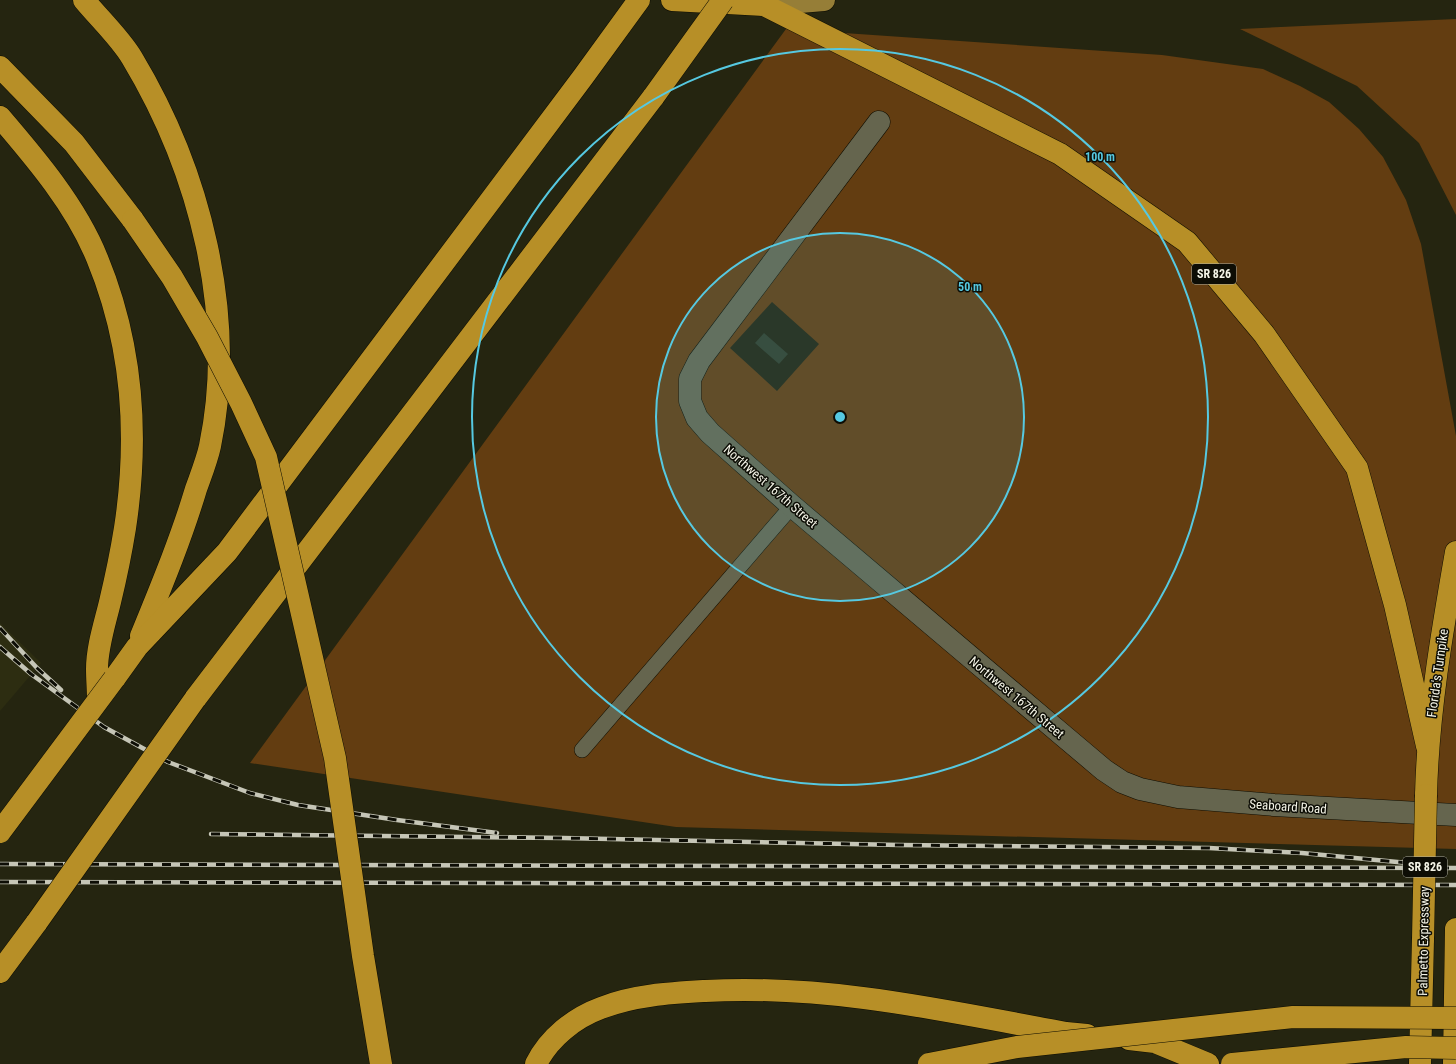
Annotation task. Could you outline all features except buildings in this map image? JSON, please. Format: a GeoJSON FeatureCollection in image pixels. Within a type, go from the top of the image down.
{"type":"FeatureCollection","features":[{"type":"Feature","properties":{"kind":"highway"},"geometry":{"type":"LineString","coordinates":[[84,0],[131,56],[166,121],[198,211],[216,300],[219,379],[209,447],[183,533],[137,647]]}},
{"type":"Feature","properties":{"kind":"highway"},"geometry":{"type":"LineString","coordinates":[[105,673],[137,647],[227,552],[639,0]]}},
{"type":"Feature","properties":{"kind":"highway","name":"SR 826"},"geometry":{"type":"LineString","coordinates":[[672,0],[764,5],[1060,154],[1187,242],[1264,334],[1357,468],[1395,605],[1427,746]]}},
{"type":"Feature","properties":{"kind":"highway"},"geometry":{"type":"LineString","coordinates":[[0,972],[195,699],[654,96],[723,0]]}},
{"type":"Feature","properties":{"kind":"highway"},"geometry":{"type":"LineString","coordinates":[[0,67],[74,143],[133,220],[172,277],[207,336],[241,402],[266,457],[335,758],[363,956],[381,1064]]}},
{"type":"Feature","properties":{"kind":"highway"},"geometry":{"type":"LineString","coordinates":[[0,117],[26,148],[77,220],[97,258],[123,343],[131,391],[134,436],[131,482],[105,673],[98,700],[0,832]]}},
{"type":"Feature","properties":{"kind":"highway","name":"Florida's Turnpike"},"geometry":{"type":"LineString","coordinates":[[1427,746],[1444,620],[1456,552]]}},
{"type":"Feature","properties":{"kind":"highway","name":"Palmetto Expressway"},"geometry":{"type":"LineString","coordinates":[[1420,1064],[1427,746]]}},
{"type":"Feature","properties":{"kind":"highway"},"geometry":{"type":"LineString","coordinates":[[1454,1064],[1456,929]]}},
{"type":"Feature","properties":{"kind":"highway"},"geometry":{"type":"LineString","coordinates":[[536,1064],[548,1045],[560,1033],[580,1018],[600,1008],[625,1001],[661,995],[751,989],[800,991],[846,996],[1066,1033],[1155,1042],[1208,1064]]}},
{"type":"Feature","properties":{"kind":"highway"},"geometry":{"type":"LineString","coordinates":[[929,1064],[1017,1047],[1293,1017],[1456,1018]]}},
{"type":"Feature","properties":{"kind":"highway"},"geometry":{"type":"LineString","coordinates":[[1232,1064],[1406,1047],[1456,1048]]}},
{"type":"Feature","properties":{"kind":"main road"},"geometry":{"type":"LineString","coordinates":[[764,5],[824,0]]}},
{"type":"Feature","properties":{"kind":"street","name":"Northwest 167th Street"},"geometry":{"type":"LineString","coordinates":[[879,122],[699,361],[690,379],[690,402],[697,418],[710,433],[792,506],[1104,770],[1122,782]]}},
{"type":"Feature","properties":{"kind":"street","name":"Seaboard Road"},"geometry":{"type":"LineString","coordinates":[[1122,782],[1140,789],[1178,797],[1274,805],[1456,815]]}},
{"type":"Feature","properties":{"kind":"lane"},"geometry":{"type":"LineString","coordinates":[[582,750],[792,506]]}},
{"type":"Feature","properties":{"kind":"shaded area"},"geometry":{"type":"Polygon","coordinates":[[[1456,19],[1456,215],[1419,143],[1357,86],[1240,29],[1456,19]]]}},
{"type":"Feature","properties":{"kind":"shaded area"},"geometry":{"type":"Polygon","coordinates":[[[786,29],[1162,55],[1263,69],[1300,86],[1329,102],[1359,129],[1383,157],[1406,200],[1421,244],[1456,436],[1456,849],[676,827],[250,763],[786,29]],[[772,302],[730,348],[777,391],[819,344],[772,302]]]}},
{"type":"Feature","properties":{"kind":"shaded area"},"geometry":{"type":"Polygon","coordinates":[[[0,623],[41,663],[0,711],[0,623]]]}},
{"type":"Feature","properties":{"kind":"railway"},"geometry":{"type":"LineString","coordinates":[[0,628],[37,668],[61,690]]}},
{"type":"Feature","properties":{"kind":"railway"},"geometry":{"type":"LineString","coordinates":[[0,647],[31,674],[104,727],[168,762],[250,793],[298,805],[497,833]]}},
{"type":"Feature","properties":{"kind":"railway"},"geometry":{"type":"LineString","coordinates":[[211,834],[563,838],[900,845],[1209,848],[1302,853],[1408,863]]}},
{"type":"Feature","properties":{"kind":"railway"},"geometry":{"type":"LineString","coordinates":[[0,864],[1456,868]]}},
{"type":"Feature","properties":{"kind":"railway"},"geometry":{"type":"LineString","coordinates":[[0,882],[1456,885]]}}]}
